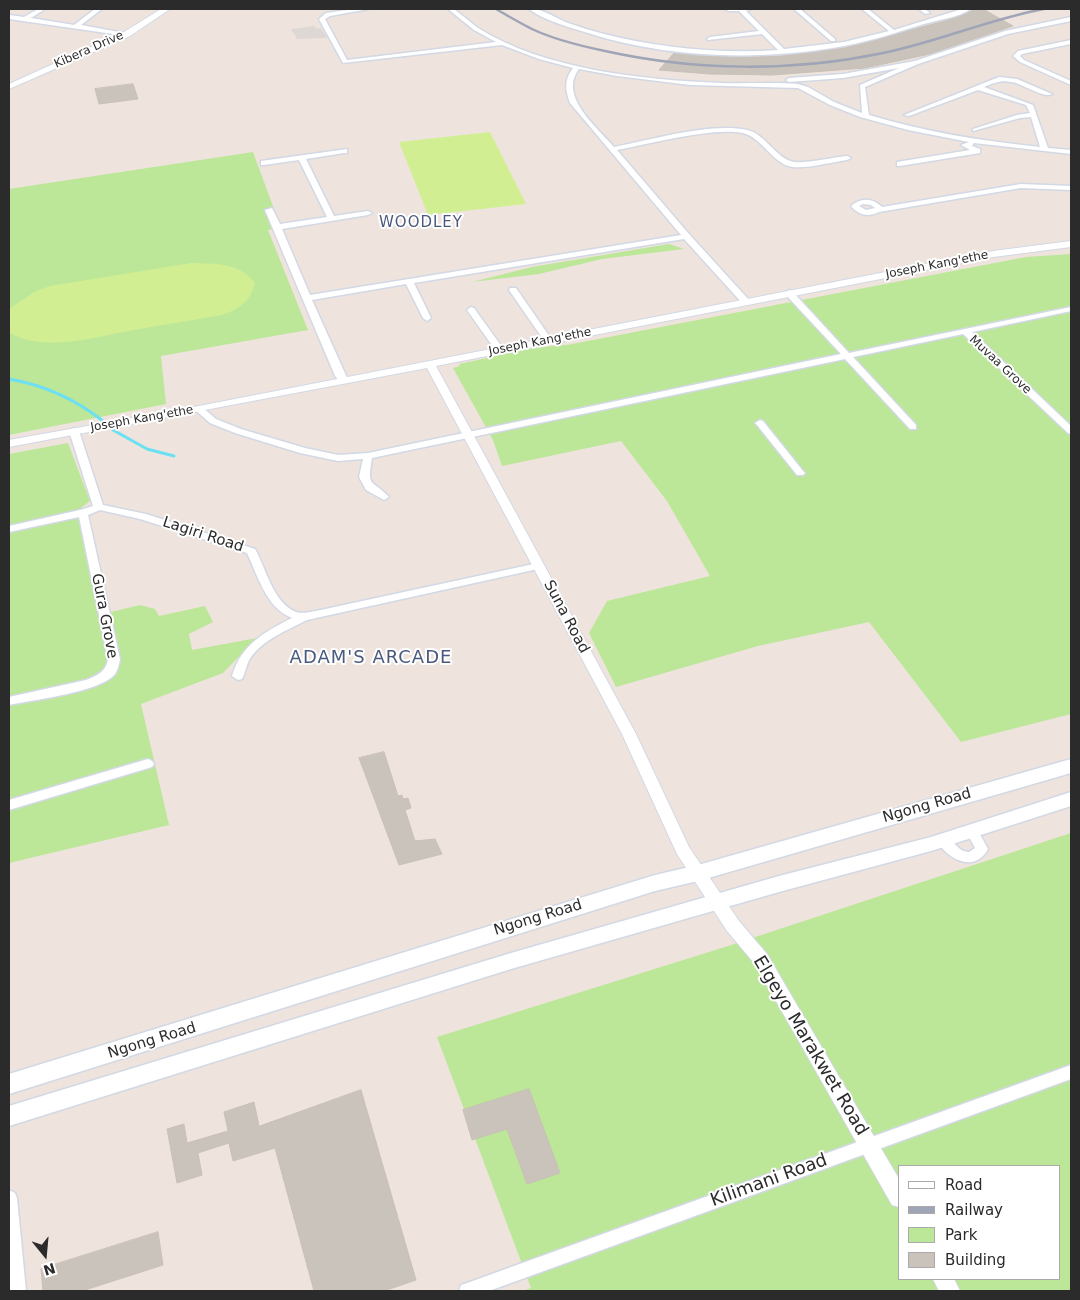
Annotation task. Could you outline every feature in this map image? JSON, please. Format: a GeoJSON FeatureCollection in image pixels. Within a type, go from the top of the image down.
{"type":"FeatureCollection","features":[{"type":"Feature","properties":{"kind":"main road","name":"Ngong Road"},"geometry":{"type":"LineString","coordinates":[[9,1084],[656,883],[698,873],[1071,766]]}},
{"type":"Feature","properties":{"kind":"main road","name":"Ngong Road"},"geometry":{"type":"LineString","coordinates":[[9,1116],[504,963],[716,902],[943,840],[1071,799]]}},
{"type":"Feature","properties":{"kind":"street"},"geometry":{"type":"LineString","coordinates":[[26,19],[42,9]]}},
{"type":"Feature","properties":{"kind":"street"},"geometry":{"type":"LineString","coordinates":[[76,26],[99,9]]}},
{"type":"Feature","properties":{"kind":"street","name":"Kibera Drive"},"geometry":{"type":"LineString","coordinates":[[9,87],[32,75],[127,34],[166,9]]}},
{"type":"Feature","properties":{"kind":"street"},"geometry":{"type":"LineString","coordinates":[[366,9],[328,14],[322,18],[345,62],[504,42]]}},
{"type":"Feature","properties":{"kind":"street"},"geometry":{"type":"LineString","coordinates":[[451,9],[479,31],[536,55],[577,67],[664,81],[801,87],[825,100],[866,115],[911,128],[984,143],[1071,152]]}},
{"type":"Feature","properties":{"kind":"street"},"geometry":{"type":"LineString","coordinates":[[532,9],[582,29],[626,40],[701,50],[787,52],[821,49],[882,36],[968,9]]}},
{"type":"Feature","properties":{"kind":"street"},"geometry":{"type":"LineString","coordinates":[[728,9],[748,9]]}},
{"type":"Feature","properties":{"kind":"street"},"geometry":{"type":"LineString","coordinates":[[741,9],[780,49]]}},
{"type":"Feature","properties":{"kind":"street"},"geometry":{"type":"LineString","coordinates":[[797,9],[833,40]]}},
{"type":"Feature","properties":{"kind":"street"},"geometry":{"type":"LineString","coordinates":[[865,9],[891,30]]}},
{"type":"Feature","properties":{"kind":"street"},"geometry":{"type":"LineString","coordinates":[[9,17],[127,34]]}},
{"type":"Feature","properties":{"kind":"street"},"geometry":{"type":"LineString","coordinates":[[866,115],[862,86],[916,63],[1007,32],[1071,19]]}},
{"type":"Feature","properties":{"kind":"street"},"geometry":{"type":"LineString","coordinates":[[718,46],[708,36],[762,32]]}},
{"type":"Feature","properties":{"kind":"street"},"geometry":{"type":"LineString","coordinates":[[1071,42],[1020,52],[1016,56],[1022,61],[1071,83]]}},
{"type":"Feature","properties":{"kind":"street"},"geometry":{"type":"LineString","coordinates":[[634,71],[708,79],[787,80],[843,76],[916,63]]}},
{"type":"Feature","properties":{"kind":"street"},"geometry":{"type":"LineString","coordinates":[[577,67],[570,75],[568,82],[574,103],[686,236],[746,302]]}},
{"type":"Feature","properties":{"kind":"street"},"geometry":{"type":"LineString","coordinates":[[907,115],[1000,79],[1010,79],[1049,94]]}},
{"type":"Feature","properties":{"kind":"street"},"geometry":{"type":"LineString","coordinates":[[980,88],[1025,102],[1031,106],[1045,150]]}},
{"type":"Feature","properties":{"kind":"street"},"geometry":{"type":"LineString","coordinates":[[975,130],[1019,116],[1033,115]]}},
{"type":"Feature","properties":{"kind":"street"},"geometry":{"type":"LineString","coordinates":[[613,150],[708,132],[738,130],[754,135],[787,162],[794,165],[847,158]]}},
{"type":"Feature","properties":{"kind":"street"},"geometry":{"type":"LineString","coordinates":[[900,164],[974,152],[977,151],[965,145],[984,143]]}},
{"type":"Feature","properties":{"kind":"street"},"geometry":{"type":"LineString","coordinates":[[264,163],[344,151]]}},
{"type":"Feature","properties":{"kind":"street"},"geometry":{"type":"LineString","coordinates":[[302,157],[331,218]]}},
{"type":"Feature","properties":{"kind":"street"},"geometry":{"type":"LineString","coordinates":[[878,210],[1012,187],[1071,188]]}},
{"type":"Feature","properties":{"kind":"street"},"geometry":{"type":"LineString","coordinates":[[270,210],[343,380]]}},
{"type":"Feature","properties":{"kind":"street"},"geometry":{"type":"LineString","coordinates":[[276,226],[368,213]]}},
{"type":"Feature","properties":{"kind":"street"},"geometry":{"type":"LineString","coordinates":[[308,298],[686,236]]}},
{"type":"Feature","properties":{"kind":"street","name":"Joseph Kang'ethe"},"geometry":{"type":"LineString","coordinates":[[9,444],[199,409],[993,254],[1071,244]]}},
{"type":"Feature","properties":{"kind":"street"},"geometry":{"type":"LineString","coordinates":[[409,282],[427,318]]}},
{"type":"Feature","properties":{"kind":"street"},"geometry":{"type":"LineString","coordinates":[[513,290],[548,340]]}},
{"type":"Feature","properties":{"kind":"street"},"geometry":{"type":"LineString","coordinates":[[789,293],[846,357],[913,427]]}},
{"type":"Feature","properties":{"kind":"street","name":"Muvaa Grove"},"geometry":{"type":"LineString","coordinates":[[965,332],[1071,309]]}},
{"type":"Feature","properties":{"kind":"street"},"geometry":{"type":"LineString","coordinates":[[471,310],[499,349]]}},
{"type":"Feature","properties":{"kind":"street"},"geometry":{"type":"LineString","coordinates":[[199,409],[213,421],[238,431],[310,453],[338,458],[368,456],[468,437],[965,332]]}},
{"type":"Feature","properties":{"kind":"street","name":"Muvaa Grove"},"geometry":{"type":"LineString","coordinates":[[965,332],[1071,431]]}},
{"type":"Feature","properties":{"kind":"street","name":"Suna Road"},"geometry":{"type":"LineString","coordinates":[[430,364],[628,734],[683,850],[698,873]]}},
{"type":"Feature","properties":{"kind":"street"},"geometry":{"type":"LineString","coordinates":[[760,423],[800,473]]}},
{"type":"Feature","properties":{"kind":"street"},"geometry":{"type":"LineString","coordinates":[[9,529],[83,513],[99,507],[74,431]]}},
{"type":"Feature","properties":{"kind":"street"},"geometry":{"type":"LineString","coordinates":[[368,456],[364,477],[370,488],[384,498]]}},
{"type":"Feature","properties":{"kind":"street","name":"Lagiri Road"},"geometry":{"type":"LineString","coordinates":[[99,507],[142,516],[251,551],[281,607],[292,615],[306,617]]}},
{"type":"Feature","properties":{"kind":"street","name":"Gura Grove"},"geometry":{"type":"LineString","coordinates":[[9,701],[84,685],[108,675],[112,669],[114,659],[83,513]]}},
{"type":"Feature","properties":{"kind":"street"},"geometry":{"type":"LineString","coordinates":[[238,676],[241,663],[248,651],[263,639],[306,617],[538,566]]}},
{"type":"Feature","properties":{"kind":"street"},"geometry":{"type":"LineString","coordinates":[[9,805],[148,764]]}},
{"type":"Feature","properties":{"kind":"street"},"geometry":{"type":"LineString","coordinates":[[943,840],[950,851],[966,858],[972,857],[982,849],[972,830]]}},
{"type":"Feature","properties":{"kind":"street","name":"Elgeyo Marakwet Road"},"geometry":{"type":"LineString","coordinates":[[698,873],[733,926],[761,959],[898,1196]]}},
{"type":"Feature","properties":{"kind":"street","name":"Kilimani Road"},"geometry":{"type":"LineString","coordinates":[[472,1290],[1071,1072]]}},
{"type":"Feature","properties":{"kind":"street"},"geometry":{"type":"LineString","coordinates":[[9,1198],[18,1291]]}},
{"type":"Feature","properties":{"kind":"street"},"geometry":{"type":"LineString","coordinates":[[944,1280],[950,1291]]}},
{"type":"Feature","properties":{"kind":"green space"},"geometry":{"type":"Polygon","coordinates":[[[490,132],[526,204],[428,215],[399,142],[490,132]]]}},
{"type":"Feature","properties":{"kind":"green space"},"geometry":{"type":"Polygon","coordinates":[[[253,152],[281,228],[268,230],[308,330],[161,356],[166,404],[9,435],[9,189],[253,152]]]}},
{"type":"Feature","properties":{"kind":"green space"},"geometry":{"type":"Polygon","coordinates":[[[669,244],[684,249],[602,259],[539,274],[472,282],[532,267],[669,244]]]}},
{"type":"Feature","properties":{"kind":"green space"},"geometry":{"type":"Polygon","coordinates":[[[1071,254],[1071,714],[961,742],[869,622],[758,646],[616,687],[589,633],[607,601],[710,576],[667,501],[621,441],[502,466],[493,440],[453,368],[460,366],[459,364],[526,350],[567,345],[1026,257],[1071,254]]]}},
{"type":"Feature","properties":{"kind":"green space"},"geometry":{"type":"Polygon","coordinates":[[[191,263],[218,264],[242,271],[255,283],[253,290],[243,304],[222,315],[88,339],[53,343],[37,342],[9,332],[9,309],[34,292],[50,286],[191,263]]]}},
{"type":"Feature","properties":{"kind":"green space"},"geometry":{"type":"Polygon","coordinates":[[[68,443],[90,501],[81,508],[111,612],[140,605],[155,609],[159,616],[205,606],[213,622],[189,634],[192,650],[257,638],[223,673],[141,704],[169,825],[9,863],[9,454],[68,443]]]}},
{"type":"Feature","properties":{"kind":"green space"},"geometry":{"type":"Polygon","coordinates":[[[1071,833],[1071,1291],[522,1291],[531,1288],[437,1037],[725,947],[1071,833]]]}},
{"type":"Feature","properties":{"kind":"shaded area"},"geometry":{"type":"Polygon","coordinates":[[[314,26],[317,29],[321,28],[327,38],[297,39],[291,29],[314,26]]]}},
{"type":"Feature","properties":{"kind":"building"},"geometry":{"type":"Polygon","coordinates":[[[974,9],[983,9],[1013,26],[930,54],[865,68],[772,75],[710,74],[659,70],[674,53],[748,57],[781,56],[844,48],[955,18],[974,9]]]}},
{"type":"Feature","properties":{"kind":"building"},"geometry":{"type":"Polygon","coordinates":[[[133,84],[138,99],[99,104],[95,89],[133,84]]]}},
{"type":"Feature","properties":{"kind":"building"},"geometry":{"type":"Polygon","coordinates":[[[384,752],[398,796],[402,795],[403,799],[408,798],[411,808],[405,810],[415,841],[435,839],[442,854],[399,865],[359,758],[384,752]]]}},
{"type":"Feature","properties":{"kind":"building"},"geometry":{"type":"Polygon","coordinates":[[[529,1089],[560,1173],[527,1184],[507,1129],[472,1140],[463,1110],[529,1089]]]}},
{"type":"Feature","properties":{"kind":"building"},"geometry":{"type":"Polygon","coordinates":[[[361,1090],[416,1280],[384,1291],[314,1291],[275,1148],[233,1161],[229,1143],[198,1153],[202,1175],[177,1183],[167,1129],[184,1124],[187,1143],[228,1131],[224,1112],[254,1102],[259,1126],[361,1090]]]}},
{"type":"Feature","properties":{"kind":"building"},"geometry":{"type":"Polygon","coordinates":[[[158,1232],[163,1265],[82,1291],[43,1291],[41,1269],[158,1232]]]}},
{"type":"Feature","properties":{"kind":"waterway"},"geometry":{"type":"LineString","coordinates":[[9,379],[35,385],[59,394],[103,421]]}},
{"type":"Feature","properties":{"kind":"waterway"},"geometry":{"type":"LineString","coordinates":[[113,430],[147,449],[174,456]]}},
{"type":"Feature","properties":{"kind":"railway"},"geometry":{"type":"LineString","coordinates":[[496,9],[541,33],[587,47],[639,58],[744,67],[814,64],[883,53],[1044,9]]}},
{"type":"Feature","properties":{"kind":"district","name":"WOODLEY"},"geometry":{"type":"Point","coordinates":[421,223]}},
{"type":"Feature","properties":{"kind":"district","name":"ADAM'S ARCADE"},"geometry":{"type":"Point","coordinates":[371,658]}}]}
